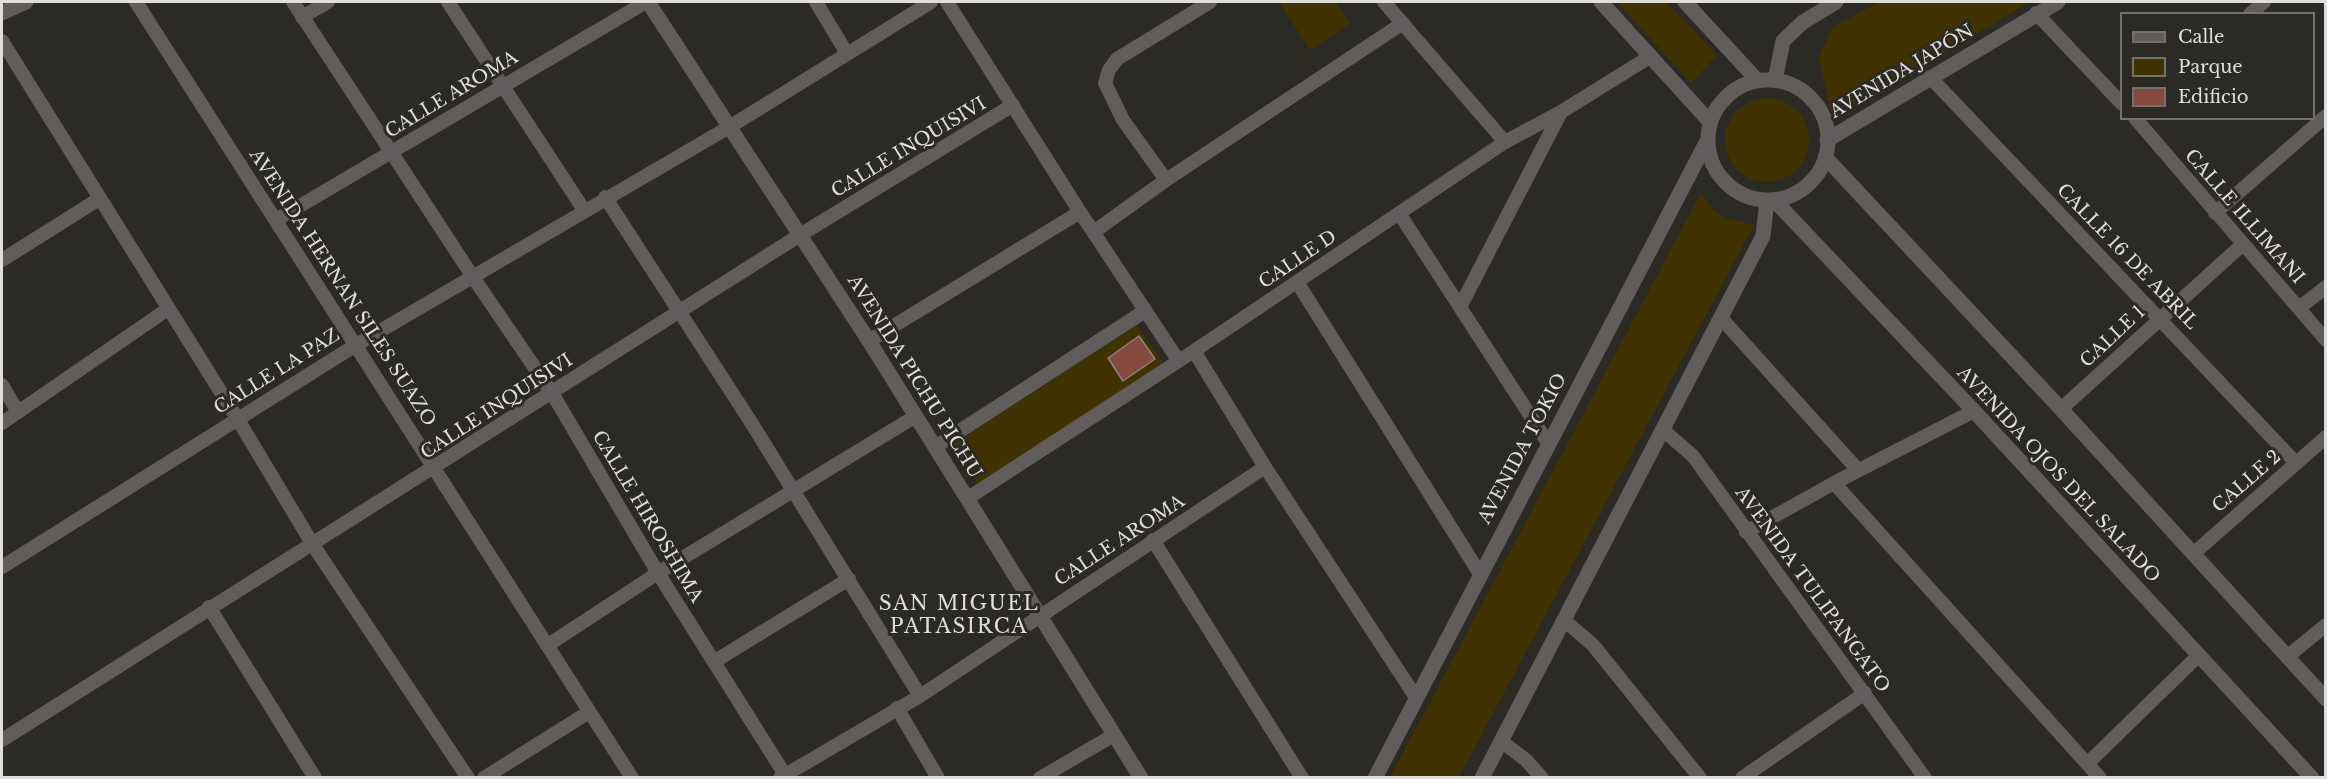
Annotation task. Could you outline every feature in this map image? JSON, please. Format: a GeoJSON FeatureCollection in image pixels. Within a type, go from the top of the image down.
{"type":"FeatureCollection","features":[{"type":"Feature","properties":{"kind":"street"},"geometry":{"type":"LineString","coordinates":[[2,14],[26,2]]}},
{"type":"Feature","properties":{"kind":"street","name":"AVENIDA HERNAN SILES SUAZO"},"geometry":{"type":"LineString","coordinates":[[136,2],[436,467],[632,777]]}},
{"type":"Feature","properties":{"kind":"street","name":"CALLE HIROSHIMA"},"geometry":{"type":"LineString","coordinates":[[293,2],[473,277],[552,393],[658,573],[715,661],[784,776]]}},
{"type":"Feature","properties":{"kind":"street"},"geometry":{"type":"LineString","coordinates":[[302,17],[328,2]]}},
{"type":"Feature","properties":{"kind":"street"},"geometry":{"type":"LineString","coordinates":[[448,2],[504,84],[584,210]]}},
{"type":"Feature","properties":{"kind":"street","name":"CALLE AROMA"},"geometry":{"type":"LineString","coordinates":[[276,220],[647,2]]}},
{"type":"Feature","properties":{"kind":"street","name":"AVENIDA PICHU PICHU"},"geometry":{"type":"LineString","coordinates":[[647,2],[731,126],[869,341],[1141,777]]}},
{"type":"Feature","properties":{"kind":"street"},"geometry":{"type":"LineString","coordinates":[[816,2],[846,52]]}},
{"type":"Feature","properties":{"kind":"street","name":"CALLE LA PAZ"},"geometry":{"type":"LineString","coordinates":[[2,567],[356,345],[605,197],[731,126],[846,52],[931,2]]}},
{"type":"Feature","properties":{"kind":"street"},"geometry":{"type":"LineString","coordinates":[[947,2],[1080,212],[1095,231],[1178,360]]}},
{"type":"Feature","properties":{"kind":"street"},"geometry":{"type":"LineString","coordinates":[[1166,180],[1123,120],[1105,83],[1109,70],[1117,58],[1210,2]]}},
{"type":"Feature","properties":{"kind":"street"},"geometry":{"type":"LineString","coordinates":[[1384,2],[1505,142]]}},
{"type":"Feature","properties":{"kind":"street"},"geometry":{"type":"LineString","coordinates":[[1601,2],[1710,122]]}},
{"type":"Feature","properties":{"kind":"street"},"geometry":{"type":"LineString","coordinates":[[1685,2],[1758,81]]}},
{"type":"Feature","properties":{"kind":"street"},"geometry":{"type":"LineString","coordinates":[[1775,80],[1783,41],[1803,22],[1836,2]]}},
{"type":"Feature","properties":{"kind":"street","name":"AVENIDA JAPÓN"},"geometry":{"type":"LineString","coordinates":[[1827,140],[2036,13],[2058,2]]}},
{"type":"Feature","properties":{"kind":"street"},"geometry":{"type":"LineString","coordinates":[[2252,12],[2264,2]]}},
{"type":"Feature","properties":{"kind":"street"},"geometry":{"type":"LineString","coordinates":[[2036,13],[2120,103]]}},
{"type":"Feature","properties":{"kind":"street"},"geometry":{"type":"LineString","coordinates":[[1095,231],[1166,180],[1403,23]]}},
{"type":"Feature","properties":{"kind":"street"},"geometry":{"type":"LineString","coordinates":[[2,41],[313,544],[468,777]]}},
{"type":"Feature","properties":{"kind":"street","name":"CALLE D"},"geometry":{"type":"LineString","coordinates":[[968,498],[1194,351],[1505,142],[1561,112],[1651,56]]}},
{"type":"Feature","properties":{"kind":"street","name":"CALLE 16 DE ABRIL"},"geometry":{"type":"LineString","coordinates":[[1930,77],[2296,463]]}},
{"type":"Feature","properties":{"kind":"street"},"geometry":{"type":"LineString","coordinates":[[1775,80],[1792,85],[1806,94],[1818,107],[1825,123],[1827,140],[1825,157],[1811,182],[1788,197],[1770,200],[1741,194],[1727,185],[1716,172],[1710,156],[1708,139],[1710,122],[1728,95],[1742,86],[1758,81],[1775,80]]}},
{"type":"Feature","properties":{"kind":"street","name":"CALLE INQUISIVI"},"geometry":{"type":"LineString","coordinates":[[2,740],[800,235],[1013,105]]}},
{"type":"Feature","properties":{"kind":"street"},"geometry":{"type":"LineString","coordinates":[[1460,307],[1561,112]]}},
{"type":"Feature","properties":{"kind":"street"},"geometry":{"type":"LineString","coordinates":[[2215,213],[2325,116]]}},
{"type":"Feature","properties":{"kind":"street","name":"CALLE ILLIMANI"},"geometry":{"type":"LineString","coordinates":[[2137,120],[2325,340]]}},
{"type":"Feature","properties":{"kind":"street","name":"AVENIDA TOKIO"},"geometry":{"type":"LineString","coordinates":[[1375,777],[1415,696],[1708,139]]}},
{"type":"Feature","properties":{"kind":"street"},"geometry":{"type":"LineString","coordinates":[[1825,157],[2061,409],[2325,699]]}},
{"type":"Feature","properties":{"kind":"street"},"geometry":{"type":"LineString","coordinates":[[605,197],[793,490],[920,696]]}},
{"type":"Feature","properties":{"kind":"street"},"geometry":{"type":"LineString","coordinates":[[2,260],[99,199]]}},
{"type":"Feature","properties":{"kind":"street"},"geometry":{"type":"LineString","coordinates":[[1482,777],[1722,319],[1763,236],[1770,200]]}},
{"type":"Feature","properties":{"kind":"street","name":"AVENIDA OJOS DEL SALADO"},"geometry":{"type":"LineString","coordinates":[[1770,200],[1974,411],[2312,777]]}},
{"type":"Feature","properties":{"kind":"street"},"geometry":{"type":"LineString","coordinates":[[869,341],[1080,212]]}},
{"type":"Feature","properties":{"kind":"street"},"geometry":{"type":"LineString","coordinates":[[1399,213],[1548,443]]}},
{"type":"Feature","properties":{"kind":"street","name":"CALLE 1"},"geometry":{"type":"LineString","coordinates":[[2061,409],[2243,244]]}},
{"type":"Feature","properties":{"kind":"street"},"geometry":{"type":"LineString","coordinates":[[1297,282],[1480,574]]}},
{"type":"Feature","properties":{"kind":"street"},"geometry":{"type":"LineString","coordinates":[[2299,308],[2325,286]]}},
{"type":"Feature","properties":{"kind":"street"},"geometry":{"type":"LineString","coordinates":[[2,423],[168,309]]}},
{"type":"Feature","properties":{"kind":"street"},"geometry":{"type":"LineString","coordinates":[[935,447],[1145,311]]}},
{"type":"Feature","properties":{"kind":"street"},"geometry":{"type":"LineString","coordinates":[[1722,319],[1858,470]]}},
{"type":"Feature","properties":{"kind":"street"},"geometry":{"type":"LineString","coordinates":[[1194,351],[1265,467],[1415,696]]}},
{"type":"Feature","properties":{"kind":"street"},"geometry":{"type":"LineString","coordinates":[[2,385],[18,412]]}},
{"type":"Feature","properties":{"kind":"street"},"geometry":{"type":"LineString","coordinates":[[1746,532],[1858,470],[1974,411]]}},
{"type":"Feature","properties":{"kind":"street"},"geometry":{"type":"LineString","coordinates":[[548,645],[658,573],[916,417]]}},
{"type":"Feature","properties":{"kind":"street","name":"AVENIDA TULIPANGATO"},"geometry":{"type":"LineString","coordinates":[[1663,430],[1693,456],[1925,777]]}},
{"type":"Feature","properties":{"kind":"street","name":"CALLE 2"},"geometry":{"type":"LineString","coordinates":[[2193,554],[2325,437]]}},
{"type":"Feature","properties":{"kind":"street","name":"CALLE AROMA"},"geometry":{"type":"LineString","coordinates":[[784,776],[920,696],[1265,467]]}},
{"type":"Feature","properties":{"kind":"street"},"geometry":{"type":"LineString","coordinates":[[1834,483],[2100,777]]}},
{"type":"Feature","properties":{"kind":"street"},"geometry":{"type":"LineString","coordinates":[[1153,540],[1302,777]]}},
{"type":"Feature","properties":{"kind":"street"},"geometry":{"type":"LineString","coordinates":[[715,661],[849,579]]}},
{"type":"Feature","properties":{"kind":"street"},"geometry":{"type":"LineString","coordinates":[[209,607],[315,777]]}},
{"type":"Feature","properties":{"kind":"street"},"geometry":{"type":"LineString","coordinates":[[1564,620],[1593,645],[1700,777]]}},
{"type":"Feature","properties":{"kind":"street"},"geometry":{"type":"LineString","coordinates":[[2287,657],[2325,625]]}},
{"type":"Feature","properties":{"kind":"street"},"geometry":{"type":"LineString","coordinates":[[2088,763],[2198,656]]}},
{"type":"Feature","properties":{"kind":"street"},"geometry":{"type":"LineString","coordinates":[[1742,777],[1865,693]]}},
{"type":"Feature","properties":{"kind":"street"},"geometry":{"type":"LineString","coordinates":[[897,708],[938,777]]}},
{"type":"Feature","properties":{"kind":"street"},"geometry":{"type":"LineString","coordinates":[[484,777],[589,712]]}},
{"type":"Feature","properties":{"kind":"street"},"geometry":{"type":"LineString","coordinates":[[1040,777],[1113,735]]}},
{"type":"Feature","properties":{"kind":"street"},"geometry":{"type":"LineString","coordinates":[[1501,741],[1526,760],[1542,777]]}},
{"type":"Feature","properties":{"kind":"green space"},"geometry":{"type":"Polygon","coordinates":[[[1279,2],[1336,2],[1350,23],[1310,50],[1279,2]]]}},
{"type":"Feature","properties":{"kind":"green space"},"geometry":{"type":"Polygon","coordinates":[[[1617,2],[1666,2],[1717,55],[1691,83],[1617,2]]]}},
{"type":"Feature","properties":{"kind":"green space"},"geometry":{"type":"Polygon","coordinates":[[[1879,2],[2030,2],[1832,120],[1819,56],[1833,27],[1879,2]]]}},
{"type":"Feature","properties":{"kind":"green space"},"geometry":{"type":"Polygon","coordinates":[[[1759,98],[1775,98],[1791,105],[1802,116],[1809,132],[1806,156],[1797,170],[1775,182],[1759,182],[1743,175],[1732,164],[1725,148],[1725,132],[1732,116],[1743,105],[1759,98]]]}},
{"type":"Feature","properties":{"kind":"green space"},"geometry":{"type":"Polygon","coordinates":[[[1701,193],[1713,209],[1726,218],[1754,225],[1459,777],[1390,777],[1701,193]]]}},
{"type":"Feature","properties":{"kind":"green space"},"geometry":{"type":"Polygon","coordinates":[[[1137,325],[1163,363],[978,485],[951,446],[1137,325]]]}},
{"type":"Feature","properties":{"kind":"building"},"geometry":{"type":"Polygon","coordinates":[[[1139,336],[1155,359],[1123,381],[1108,358],[1139,336]]]}},
{"type":"Feature","properties":{"kind":"district","name":"SAN MIGUEL PATASIRCA"},"geometry":{"type":"Point","coordinates":[959,616]}}]}
